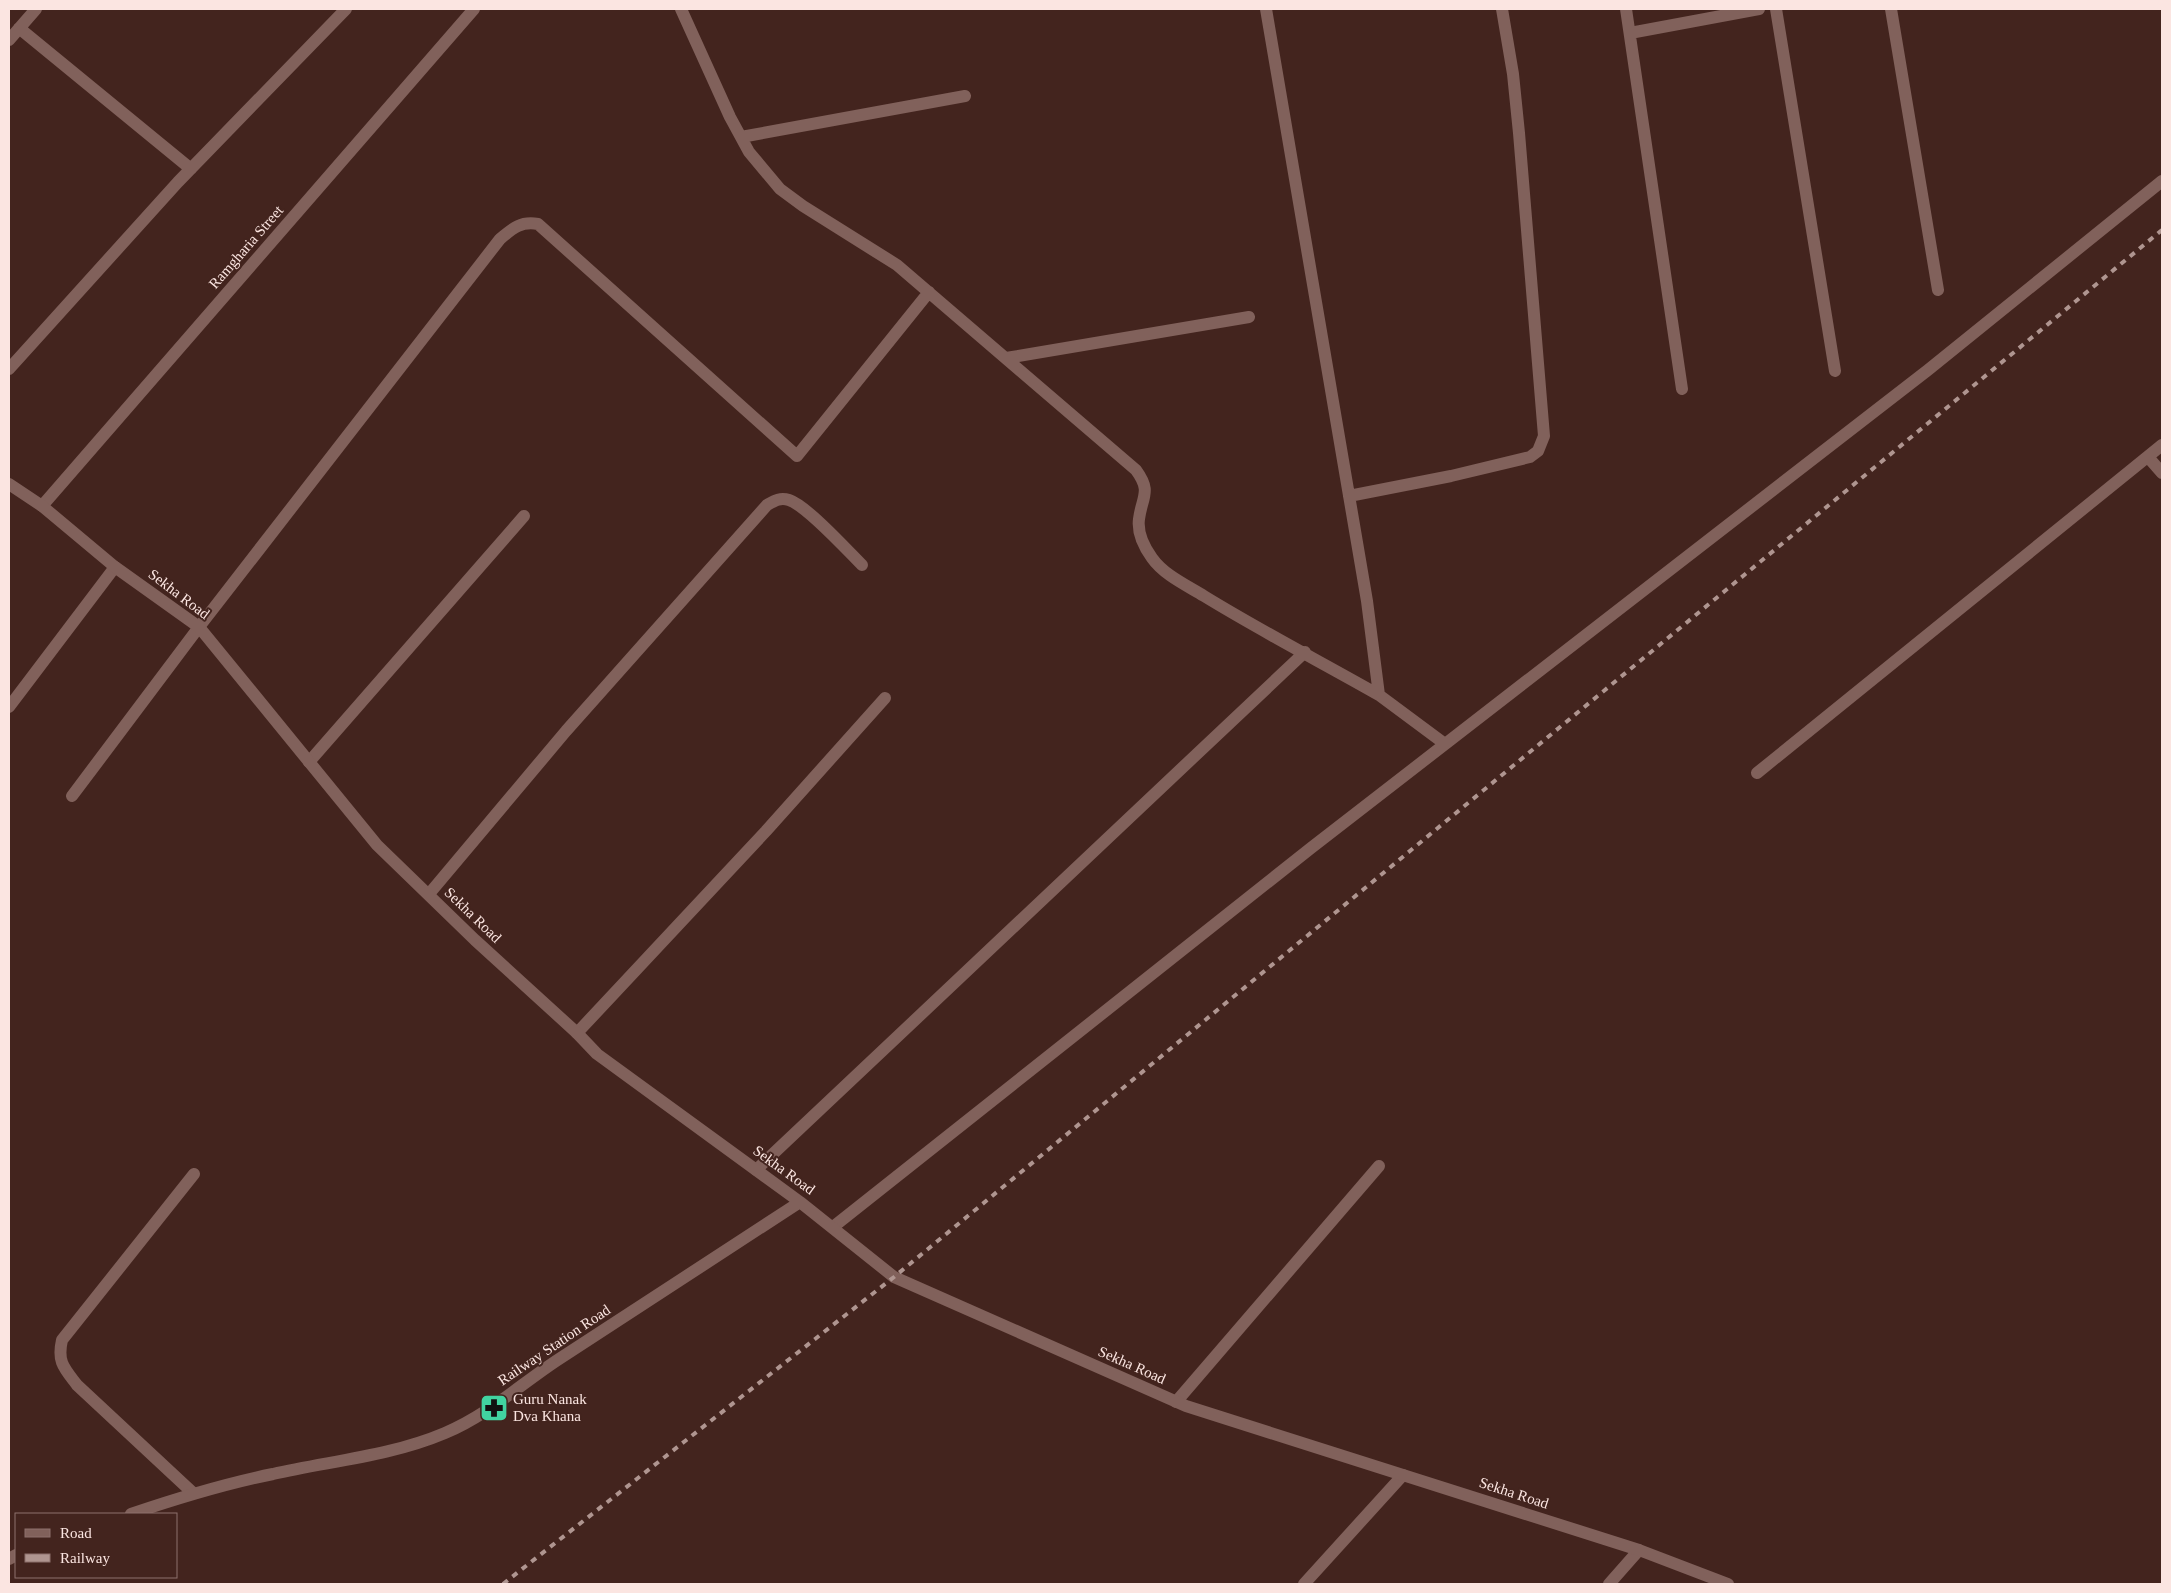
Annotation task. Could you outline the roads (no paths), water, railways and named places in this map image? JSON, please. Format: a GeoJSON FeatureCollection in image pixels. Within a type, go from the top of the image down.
{"type":"FeatureCollection","features":[{"type":"Feature","properties":{"kind":"street"},"geometry":{"type":"LineString","coordinates":[[9,40],[36,9]]}},
{"type":"Feature","properties":{"kind":"street"},"geometry":{"type":"LineString","coordinates":[[9,369],[192,169],[346,9]]}},
{"type":"Feature","properties":{"kind":"street","name":"Ramgharia Street"},"geometry":{"type":"LineString","coordinates":[[42,506],[474,9]]}},
{"type":"Feature","properties":{"kind":"street"},"geometry":{"type":"LineString","coordinates":[[681,9],[730,117],[757,163],[780,189],[803,206],[898,265],[1136,470],[1144,481],[1146,493],[1139,519],[1142,542],[1162,570],[1241,618],[1380,695],[1445,744]]}},
{"type":"Feature","properties":{"kind":"street"},"geometry":{"type":"LineString","coordinates":[[1266,9],[1367,601],[1380,695]]}},
{"type":"Feature","properties":{"kind":"street"},"geometry":{"type":"LineString","coordinates":[[1349,496],[1451,476],[1530,457],[1538,451],[1544,436],[1519,133],[1513,74],[1502,9]]}},
{"type":"Feature","properties":{"kind":"street"},"geometry":{"type":"LineString","coordinates":[[1626,9],[1682,389]]}},
{"type":"Feature","properties":{"kind":"street"},"geometry":{"type":"LineString","coordinates":[[1630,33],[1758,9]]}},
{"type":"Feature","properties":{"kind":"street"},"geometry":{"type":"LineString","coordinates":[[1776,9],[1835,371]]}},
{"type":"Feature","properties":{"kind":"street"},"geometry":{"type":"LineString","coordinates":[[1891,9],[1938,290]]}},
{"type":"Feature","properties":{"kind":"street"},"geometry":{"type":"LineString","coordinates":[[19,28],[192,169]]}},
{"type":"Feature","properties":{"kind":"street"},"geometry":{"type":"LineString","coordinates":[[741,137],[965,96]]}},
{"type":"Feature","properties":{"kind":"street"},"geometry":{"type":"LineString","coordinates":[[833,1227],[1311,848],[1928,370],[2162,181]]}},
{"type":"Feature","properties":{"kind":"street"},"geometry":{"type":"LineString","coordinates":[[72,796],[92,766],[500,238],[515,226],[527,222],[538,224],[798,456],[929,292]]}},
{"type":"Feature","properties":{"kind":"street"},"geometry":{"type":"LineString","coordinates":[[1006,358],[1249,317]]}},
{"type":"Feature","properties":{"kind":"street"},"geometry":{"type":"LineString","coordinates":[[1757,773],[2162,445]]}},
{"type":"Feature","properties":{"kind":"street"},"geometry":{"type":"LineString","coordinates":[[2148,457],[2162,473]]}},
{"type":"Feature","properties":{"kind":"street","name":"Sekha Road"},"geometry":{"type":"LineString","coordinates":[[9,484],[42,506],[115,566],[199,627],[377,845],[597,1054],[800,1202],[894,1277],[1176,1402],[1639,1550],[1728,1584]]}},
{"type":"Feature","properties":{"kind":"street"},"geometry":{"type":"LineString","coordinates":[[429,894],[566,731],[767,505],[780,499],[789,500],[798,505],[862,565]]}},
{"type":"Feature","properties":{"kind":"street"},"geometry":{"type":"LineString","coordinates":[[309,762],[524,516]]}},
{"type":"Feature","properties":{"kind":"street"},"geometry":{"type":"LineString","coordinates":[[9,707],[115,566]]}},
{"type":"Feature","properties":{"kind":"street"},"geometry":{"type":"LineString","coordinates":[[756,1170],[1305,652]]}},
{"type":"Feature","properties":{"kind":"street"},"geometry":{"type":"LineString","coordinates":[[577,1033],[766,831],[885,698]]}},
{"type":"Feature","properties":{"kind":"street"},"geometry":{"type":"LineString","coordinates":[[1176,1402],[1379,1166]]}},
{"type":"Feature","properties":{"kind":"street"},"geometry":{"type":"LineString","coordinates":[[193,1493],[77,1385],[63,1368],[59,1354],[62,1340],[194,1174]]}},
{"type":"Feature","properties":{"kind":"street","name":"Railway Station Road"},"geometry":{"type":"LineString","coordinates":[[134,1513],[193,1493],[273,1474],[420,1444],[448,1432],[486,1411],[550,1366],[800,1202]]}},
{"type":"Feature","properties":{"kind":"street"},"geometry":{"type":"LineString","coordinates":[[1304,1584],[1403,1475]]}},
{"type":"Feature","properties":{"kind":"street"},"geometry":{"type":"LineString","coordinates":[[1609,1584],[1639,1550]]}},
{"type":"Feature","properties":{"kind":"railway"},"geometry":{"type":"LineString","coordinates":[[503,1584],[894,1277],[2162,230]]}},
{"type":"Feature","properties":{"kind":"place","name":"Guru Nanak Dva Khana"},"geometry":{"type":"Point","coordinates":[494,1408]}}]}
